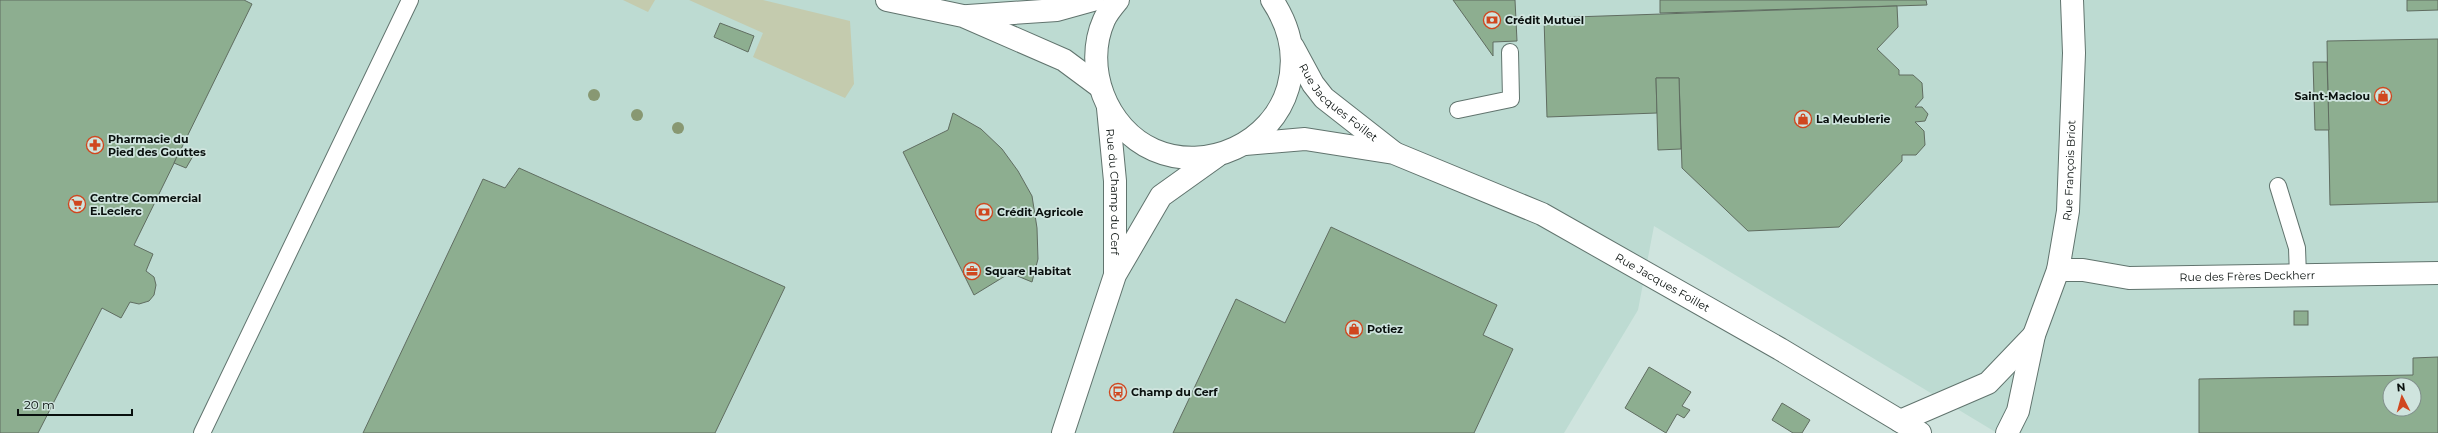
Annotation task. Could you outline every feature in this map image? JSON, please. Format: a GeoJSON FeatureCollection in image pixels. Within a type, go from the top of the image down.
{"type":"FeatureCollection","features":[{"type":"Feature","properties":{"kind":"street"},"geometry":{"type":"LineString","coordinates":[[887,0],[963,16],[1064,60],[1099,86]]}},
{"type":"Feature","properties":{"kind":"street"},"geometry":{"type":"LineString","coordinates":[[963,16],[1057,10],[1093,0]]}},
{"type":"Feature","properties":{"kind":"street"},"geometry":{"type":"LineString","coordinates":[[1118,0],[1104,20],[1096,52],[1099,86],[1108,108],[1128,132],[1154,150],[1185,158],[1217,156],[1245,144],[1267,125],[1284,101],[1292,73],[1292,44],[1283,17],[1272,0]]}},
{"type":"Feature","properties":{"kind":"street","name":"Rue François Briot"},"geometry":{"type":"LineString","coordinates":[[2007,433],[2018,411],[2034,335],[2058,270],[2070,182],[2074,53],[2072,0]]}},
{"type":"Feature","properties":{"kind":"street","name":"Rue Jacques Foillet"},"geometry":{"type":"LineString","coordinates":[[1292,44],[1313,84],[1324,98],[1394,153]]}},
{"type":"Feature","properties":{"kind":"street","name":"Rue du Champ du Cerf"},"geometry":{"type":"LineString","coordinates":[[1108,108],[1116,181],[1115,275]]}},
{"type":"Feature","properties":{"kind":"street","name":"Rue Jacques Foillet"},"geometry":{"type":"LineString","coordinates":[[1245,144],[1305,139],[1394,153],[1542,214],[1773,345],[1920,433]]}},
{"type":"Feature","properties":{"kind":"street","name":"Rue du Champ du Cerf"},"geometry":{"type":"LineString","coordinates":[[1063,433],[1115,275],[1162,196],[1217,156]]}},
{"type":"Feature","properties":{"kind":"street","name":"Rue des Frères Deckherr"},"geometry":{"type":"LineString","coordinates":[[2058,270],[2083,270],[2129,278],[2438,273]]}},
{"type":"Feature","properties":{"kind":"street","name":"Rue François Briot"},"geometry":{"type":"LineString","coordinates":[[1900,421],[1988,383],[2034,335]]}},
{"type":"Feature","properties":{"kind":"lane"},"geometry":{"type":"LineString","coordinates":[[202,433],[410,0]]}},
{"type":"Feature","properties":{"kind":"lane"},"geometry":{"type":"LineString","coordinates":[[1458,110],[1511,99],[1510,52]]}},
{"type":"Feature","properties":{"kind":"lane"},"geometry":{"type":"LineString","coordinates":[[2278,186],[2298,248],[2298,276]]}},
{"type":"Feature","properties":{"kind":"shaded area"},"geometry":{"type":"Polygon","coordinates":[[[0,0],[2438,0],[2438,433],[1997,433],[1654,226],[1638,310],[1564,433],[0,433],[0,0]]]}},
{"type":"Feature","properties":{"kind":"shaded area"},"geometry":{"type":"Polygon","coordinates":[[[623,0],[655,0],[648,12],[623,0]]]}},
{"type":"Feature","properties":{"kind":"shaded area"},"geometry":{"type":"Polygon","coordinates":[[[689,0],[763,0],[850,21],[854,84],[845,98],[753,57],[763,33],[689,0]]]}},
{"type":"Feature","properties":{"kind":"building","name":"Centre Commercial E.Leclerc"},"geometry":{"type":"Polygon","coordinates":[[[0,0],[244,0],[252,4],[134,245],[153,254],[146,271],[154,277],[156,285],[154,295],[149,301],[139,304],[130,302],[121,318],[102,308],[38,433],[0,433],[0,0]]]}},
{"type":"Feature","properties":{"kind":"building","name":"Crédit Mutuel"},"geometry":{"type":"Polygon","coordinates":[[[1453,0],[1515,0],[1517,41],[1493,42],[1493,56],[1453,0]]]}},
{"type":"Feature","properties":{"kind":"building"},"geometry":{"type":"Polygon","coordinates":[[[1660,0],[1926,0],[1927,5],[1660,13],[1660,0]]]}},
{"type":"Feature","properties":{"kind":"building"},"geometry":{"type":"Polygon","coordinates":[[[2407,0],[2438,0],[2438,10],[2407,11],[2407,0]]]}},
{"type":"Feature","properties":{"kind":"building","name":"La Meublerie"},"geometry":{"type":"Polygon","coordinates":[[[1897,6],[1898,27],[1877,49],[1899,70],[1899,75],[1913,75],[1922,83],[1923,98],[1915,107],[1922,107],[1928,114],[1925,121],[1915,122],[1924,131],[1925,145],[1916,155],[1902,155],[1902,161],[1839,227],[1748,231],[1682,168],[1679,78],[1656,78],[1657,113],[1547,117],[1544,18],[1897,6]]]}},
{"type":"Feature","properties":{"kind":"building"},"geometry":{"type":"Polygon","coordinates":[[[720,23],[754,36],[748,52],[714,37],[720,23]]]}},
{"type":"Feature","properties":{"kind":"building","name":"Saint-Maclou"},"geometry":{"type":"Polygon","coordinates":[[[2438,39],[2438,202],[2330,205],[2327,41],[2438,39]]]}},
{"type":"Feature","properties":{"kind":"building"},"geometry":{"type":"Polygon","coordinates":[[[2313,62],[2327,62],[2329,130],[2315,130],[2313,62]]]}},
{"type":"Feature","properties":{"kind":"building"},"geometry":{"type":"Polygon","coordinates":[[[1656,78],[1679,78],[1681,149],[1658,150],[1656,78]]]}},
{"type":"Feature","properties":{"kind":"building","name":"Crédit Agricole"},"geometry":{"type":"Polygon","coordinates":[[[953,113],[981,129],[1002,149],[1018,171],[1032,196],[1037,228],[1038,259],[1032,282],[1010,273],[974,295],[903,152],[948,130],[953,113]]]}},
{"type":"Feature","properties":{"kind":"building"},"geometry":{"type":"Polygon","coordinates":[[[180,150],[193,156],[186,168],[174,163],[180,150]]]}},
{"type":"Feature","properties":{"kind":"building"},"geometry":{"type":"Polygon","coordinates":[[[519,168],[785,287],[715,433],[363,433],[483,179],[505,188],[519,168]]]}},
{"type":"Feature","properties":{"kind":"building","name":"Potiez"},"geometry":{"type":"Polygon","coordinates":[[[1331,227],[1497,305],[1483,335],[1513,349],[1474,433],[1173,433],[1236,299],[1285,323],[1331,227]]]}},
{"type":"Feature","properties":{"kind":"building"},"geometry":{"type":"Polygon","coordinates":[[[2294,311],[2308,311],[2308,325],[2294,325],[2294,311]]]}},
{"type":"Feature","properties":{"kind":"building"},"geometry":{"type":"Polygon","coordinates":[[[2438,357],[2438,433],[2199,433],[2199,379],[2413,375],[2413,358],[2438,357]]]}},
{"type":"Feature","properties":{"kind":"building"},"geometry":{"type":"Polygon","coordinates":[[[1649,367],[1691,392],[1682,406],[1690,410],[1684,418],[1677,414],[1666,433],[1625,408],[1649,367]]]}},
{"type":"Feature","properties":{"kind":"building"},"geometry":{"type":"Polygon","coordinates":[[[1782,403],[1810,420],[1802,433],[1793,433],[1772,420],[1782,403]]]}},
{"type":"Feature","properties":{"kind":"place","name":"Crédit Mutuel"},"geometry":{"type":"Point","coordinates":[1492,20]}},
{"type":"Feature","properties":{"kind":"place","name":"Saint-Maclou"},"geometry":{"type":"Point","coordinates":[2383,96]}},
{"type":"Feature","properties":{"kind":"place","name":"La Meublerie"},"geometry":{"type":"Point","coordinates":[1803,119]}},
{"type":"Feature","properties":{"kind":"place","name":"Pharmacie du Pied des Gouttes"},"geometry":{"type":"Point","coordinates":[95,145]}},
{"type":"Feature","properties":{"kind":"place","name":"Centre Commercial E.Leclerc"},"geometry":{"type":"Point","coordinates":[77,204]}},
{"type":"Feature","properties":{"kind":"place","name":"Crédit Agricole"},"geometry":{"type":"Point","coordinates":[984,212]}},
{"type":"Feature","properties":{"kind":"place","name":"Square Habitat"},"geometry":{"type":"Point","coordinates":[972,271]}},
{"type":"Feature","properties":{"kind":"place","name":"Potiez"},"geometry":{"type":"Point","coordinates":[1354,329]}},
{"type":"Feature","properties":{"kind":"place","name":"Champ du Cerf"},"geometry":{"type":"Point","coordinates":[1118,392]}}]}
